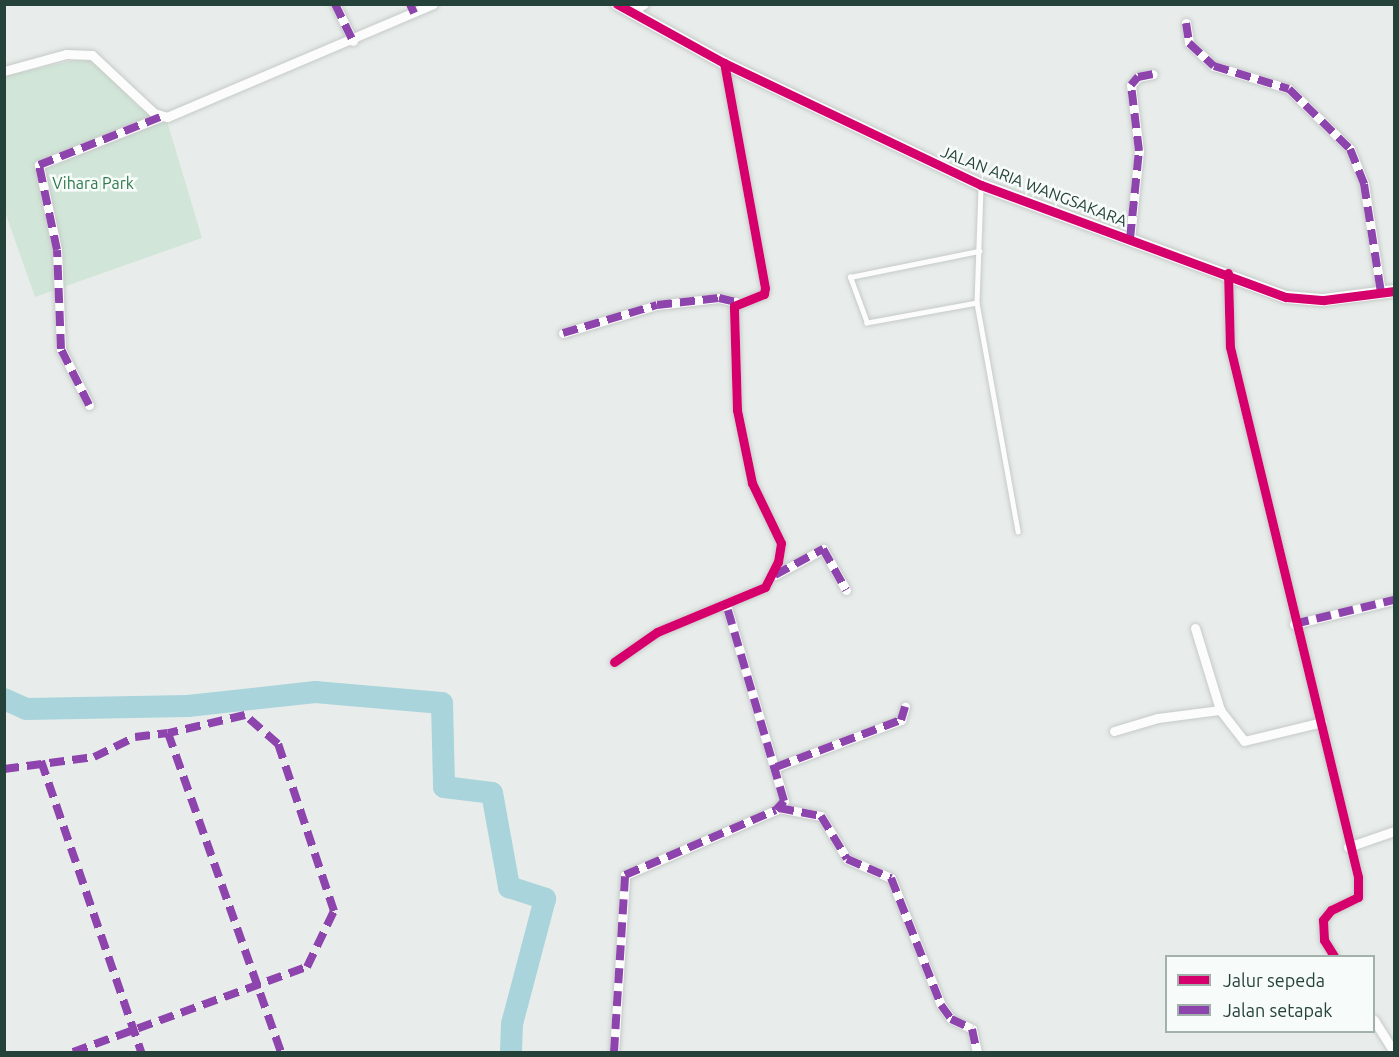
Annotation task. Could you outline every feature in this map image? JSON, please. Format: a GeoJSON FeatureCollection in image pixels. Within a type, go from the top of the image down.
{"type":"FeatureCollection","features":[{"type":"Feature","properties":{"kind":"street"},"geometry":{"type":"LineString","coordinates":[[335,4],[353,41]]}},
{"type":"Feature","properties":{"kind":"street"},"geometry":{"type":"LineString","coordinates":[[89,405],[61,349],[57,250],[39,165],[353,41],[412,9],[433,4]]}},
{"type":"Feature","properties":{"kind":"street","name":"JALAN ARIA WANGSAKARA"},"geometry":{"type":"LineString","coordinates":[[617,4],[724,63],[981,185],[1304,300],[1395,291]]}},
{"type":"Feature","properties":{"kind":"street"},"geometry":{"type":"LineString","coordinates":[[632,12],[644,4]]}},
{"type":"Feature","properties":{"kind":"street"},"geometry":{"type":"LineString","coordinates":[[1186,23],[1189,43],[1214,66],[1289,89],[1350,149],[1364,184],[1381,292]]}},
{"type":"Feature","properties":{"kind":"street"},"geometry":{"type":"LineString","coordinates":[[4,71],[66,54],[92,55],[160,117]]}},
{"type":"Feature","properties":{"kind":"street"},"geometry":{"type":"LineString","coordinates":[[563,333],[657,305],[719,298],[737,302],[764,294],[765,288],[724,63]]}},
{"type":"Feature","properties":{"kind":"street"},"geometry":{"type":"LineString","coordinates":[[1130,239],[1139,151],[1131,85],[1138,77],[1153,74]]}},
{"type":"Feature","properties":{"kind":"street"},"geometry":{"type":"LineString","coordinates":[[1228,273],[1230,347],[1294,624],[1322,722],[1359,894],[1323,920],[1324,940],[1333,955]]}},
{"type":"Feature","properties":{"kind":"street"},"geometry":{"type":"LineString","coordinates":[[737,302],[737,410],[752,483],[781,543],[775,575]]}},
{"type":"Feature","properties":{"kind":"street"},"geometry":{"type":"LineString","coordinates":[[614,662],[657,632],[727,607],[765,587],[775,575],[824,549],[846,590]]}},
{"type":"Feature","properties":{"kind":"street"},"geometry":{"type":"LineString","coordinates":[[1294,624],[1395,600]]}},
{"type":"Feature","properties":{"kind":"street"},"geometry":{"type":"LineString","coordinates":[[727,607],[785,796],[779,808]]}},
{"type":"Feature","properties":{"kind":"street"},"geometry":{"type":"LineString","coordinates":[[1195,628],[1220,710],[1244,741],[1322,722]]}},
{"type":"Feature","properties":{"kind":"street"},"geometry":{"type":"LineString","coordinates":[[776,767],[901,720],[905,707]]}},
{"type":"Feature","properties":{"kind":"street"},"geometry":{"type":"LineString","coordinates":[[1114,731],[1158,718],[1220,710]]}},
{"type":"Feature","properties":{"kind":"street"},"geometry":{"type":"LineString","coordinates":[[614,1053],[625,876],[779,808],[821,816],[847,859],[891,878],[942,1005],[951,1019],[972,1029],[977,1053]]}},
{"type":"Feature","properties":{"kind":"street"},"geometry":{"type":"LineString","coordinates":[[1348,847],[1395,831]]}},
{"type":"Feature","properties":{"kind":"street"},"geometry":{"type":"LineString","coordinates":[[1375,1022],[1394,1053]]}},
{"type":"Feature","properties":{"kind":"lane"},"geometry":{"type":"LineString","coordinates":[[981,185],[977,303],[1018,531]]}},
{"type":"Feature","properties":{"kind":"lane"},"geometry":{"type":"LineString","coordinates":[[977,303],[867,323],[850,277],[979,251]]}},
{"type":"Feature","properties":{"kind":"green space","name":"Vihara Park"},"geometry":{"type":"Polygon","coordinates":[[[93,56],[137,106],[149,113],[164,111],[202,238],[35,297],[5,212],[5,76],[93,56]]]}},
{"type":"Feature","properties":{"kind":"waterway"},"geometry":{"type":"LineString","coordinates":[[4,699],[26,709],[188,706],[315,692],[442,703],[444,787],[492,793],[509,887],[545,899],[512,1024],[511,1052]]}},
{"type":"Feature","properties":{"kind":"marked path"},"geometry":{"type":"LineString","coordinates":[[335,4],[353,41]]}},
{"type":"Feature","properties":{"kind":"marked path"},"geometry":{"type":"LineString","coordinates":[[410,4],[414,13]]}},
{"type":"Feature","properties":{"kind":"marked path"},"geometry":{"type":"LineString","coordinates":[[1186,23],[1189,43],[1214,66],[1289,89],[1350,149],[1364,184],[1381,293]]}},
{"type":"Feature","properties":{"kind":"marked path"},"geometry":{"type":"LineString","coordinates":[[1130,239],[1139,151],[1131,85],[1138,77],[1153,74]]}},
{"type":"Feature","properties":{"kind":"marked path"},"geometry":{"type":"LineString","coordinates":[[89,405],[61,349],[57,250],[39,165],[160,117]]}},
{"type":"Feature","properties":{"kind":"marked path"},"geometry":{"type":"LineString","coordinates":[[563,333],[657,305],[719,298],[737,302]]}},
{"type":"Feature","properties":{"kind":"marked path"},"geometry":{"type":"LineString","coordinates":[[775,575],[823,549],[846,590]]}},
{"type":"Feature","properties":{"kind":"marked path"},"geometry":{"type":"LineString","coordinates":[[1294,624],[1394,600]]}},
{"type":"Feature","properties":{"kind":"marked path"},"geometry":{"type":"LineString","coordinates":[[614,1052],[625,875],[776,810],[784,801],[727,607]]}},
{"type":"Feature","properties":{"kind":"marked path"},"geometry":{"type":"LineString","coordinates":[[776,767],[901,720],[905,707]]}},
{"type":"Feature","properties":{"kind":"marked path"},"geometry":{"type":"LineString","coordinates":[[73,1052],[307,967],[334,911],[278,744],[245,715],[168,733]]}},
{"type":"Feature","properties":{"kind":"marked path"},"geometry":{"type":"LineString","coordinates":[[4,769],[94,757],[135,737],[168,733],[281,1052]]}},
{"type":"Feature","properties":{"kind":"marked path"},"geometry":{"type":"LineString","coordinates":[[41,761],[141,1052]]}},
{"type":"Feature","properties":{"kind":"marked path"},"geometry":{"type":"LineString","coordinates":[[779,808],[821,816],[847,859],[891,878],[941,1005],[951,1019],[972,1029],[977,1052]]}},
{"type":"Feature","properties":{"kind":"cycle path"},"geometry":{"type":"LineString","coordinates":[[617,4],[724,63],[981,185],[1286,297],[1324,300],[1394,291]]}},
{"type":"Feature","properties":{"kind":"cycle path"},"geometry":{"type":"LineString","coordinates":[[614,662],[657,632],[765,587],[778,562],[781,543],[752,483],[737,410],[734,306],[764,294],[765,288],[724,63]]}},
{"type":"Feature","properties":{"kind":"cycle path"},"geometry":{"type":"LineString","coordinates":[[1228,273],[1230,347],[1358,877],[1358,897],[1331,910],[1323,920],[1324,940],[1333,955]]}}]}
